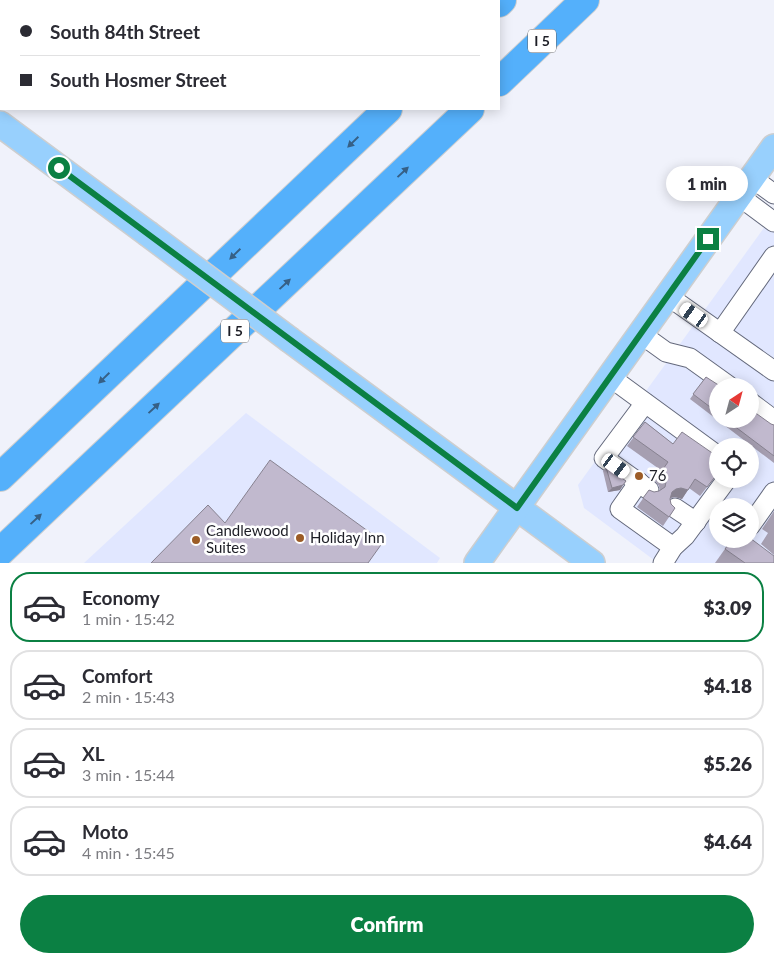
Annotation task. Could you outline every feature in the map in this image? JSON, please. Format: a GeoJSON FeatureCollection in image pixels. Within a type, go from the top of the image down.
{"type":"FeatureCollection","features":[{"type":"Feature","properties":{"kind":"highway","name":"I 5"},"geometry":{"type":"LineString","coordinates":[[500,81],[586,0]]}},
{"type":"Feature","properties":{"kind":"highway"},"geometry":{"type":"LineString","coordinates":[[0,477],[387,110]]}},
{"type":"Feature","properties":{"kind":"highway","name":"I 5"},"geometry":{"type":"LineString","coordinates":[[0,552],[469,110]]}},
{"type":"Feature","properties":{"kind":"main road"},"geometry":{"type":"LineString","coordinates":[[0,124],[592,563]]}},
{"type":"Feature","properties":{"kind":"main road"},"geometry":{"type":"LineString","coordinates":[[477,563],[774,147]]}},
{"type":"Feature","properties":{"kind":"lane"},"geometry":{"type":"LineString","coordinates":[[746,187],[774,194]]}},
{"type":"Feature","properties":{"kind":"lane"},"geometry":{"type":"LineString","coordinates":[[746,187],[774,222]]}},
{"type":"Feature","properties":{"kind":"lane"},"geometry":{"type":"LineString","coordinates":[[720,333],[774,256]]}},
{"type":"Feature","properties":{"kind":"lane"},"geometry":{"type":"LineString","coordinates":[[668,296],[774,371]]}},
{"type":"Feature","properties":{"kind":"lane"},"geometry":{"type":"LineString","coordinates":[[641,334],[666,352],[690,358],[718,378]]}},
{"type":"Feature","properties":{"kind":"lane"},"geometry":{"type":"LineString","coordinates":[[610,378],[709,449]]}},
{"type":"Feature","properties":{"kind":"lane"},"geometry":{"type":"LineString","coordinates":[[645,403],[604,458],[644,486],[620,509],[673,547]]}},
{"type":"Feature","properties":{"kind":"lane"},"geometry":{"type":"LineString","coordinates":[[759,409],[774,420]]}},
{"type":"Feature","properties":{"kind":"lane"},"geometry":{"type":"LineString","coordinates":[[663,563],[673,547],[685,536],[721,488]]}},
{"type":"Feature","properties":{"kind":"lane"},"geometry":{"type":"LineString","coordinates":[[759,514],[773,495]]}},
{"type":"Feature","properties":{"kind":"lane"},"geometry":{"type":"LineString","coordinates":[[675,508],[696,522]]}},
{"type":"Feature","properties":{"kind":"shaded area"},"geometry":{"type":"Polygon","coordinates":[[[774,214],[774,563],[658,563],[584,508],[578,485],[774,214]]]}},
{"type":"Feature","properties":{"kind":"shaded area"},"geometry":{"type":"Polygon","coordinates":[[[246,413],[440,558],[437,563],[84,563],[246,413]]]}},
{"type":"Feature","properties":{"kind":"building"},"geometry":{"type":"Polygon","coordinates":[[[706,377],[709,379],[709,406],[693,394],[706,377]]]}},
{"type":"Feature","properties":{"kind":"building"},"geometry":{"type":"Polygon","coordinates":[[[759,415],[774,425],[774,456],[759,445],[759,438],[750,438],[737,428],[759,428],[759,415]]]}},
{"type":"Feature","properties":{"kind":"building"},"geometry":{"type":"Polygon","coordinates":[[[645,422],[673,444],[682,432],[709,451],[709,484],[707,487],[695,479],[688,490],[681,488],[672,492],[670,499],[671,504],[675,508],[669,517],[643,498],[649,490],[654,492],[665,487],[666,477],[661,472],[668,462],[633,437],[645,422]]]}},
{"type":"Feature","properties":{"kind":"building"},"geometry":{"type":"Polygon","coordinates":[[[270,460],[383,542],[368,563],[151,563],[208,505],[225,523],[270,460]]]}},
{"type":"Feature","properties":{"kind":"building"},"geometry":{"type":"Polygon","coordinates":[[[606,467],[626,481],[623,485],[612,488],[606,467]]]}},
{"type":"Feature","properties":{"kind":"building"},"geometry":{"type":"Polygon","coordinates":[[[759,545],[774,556],[774,563],[745,563],[725,549],[759,548],[759,545]]]}},
{"type":"Feature","properties":{"kind":"place","name":"76"},"geometry":{"type":"Point","coordinates":[639,476]}},
{"type":"Feature","properties":{"kind":"place","name":"Holiday Inn"},"geometry":{"type":"Point","coordinates":[300,538]}},
{"type":"Feature","properties":{"kind":"place","name":"Candlewood Suites"},"geometry":{"type":"Point","coordinates":[196,540]}},
{"type":"Feature","properties":{"kind":"route"},"geometry":{"type":"LineString","coordinates":[[59,168],[517,508],[708,239]]}}]}
